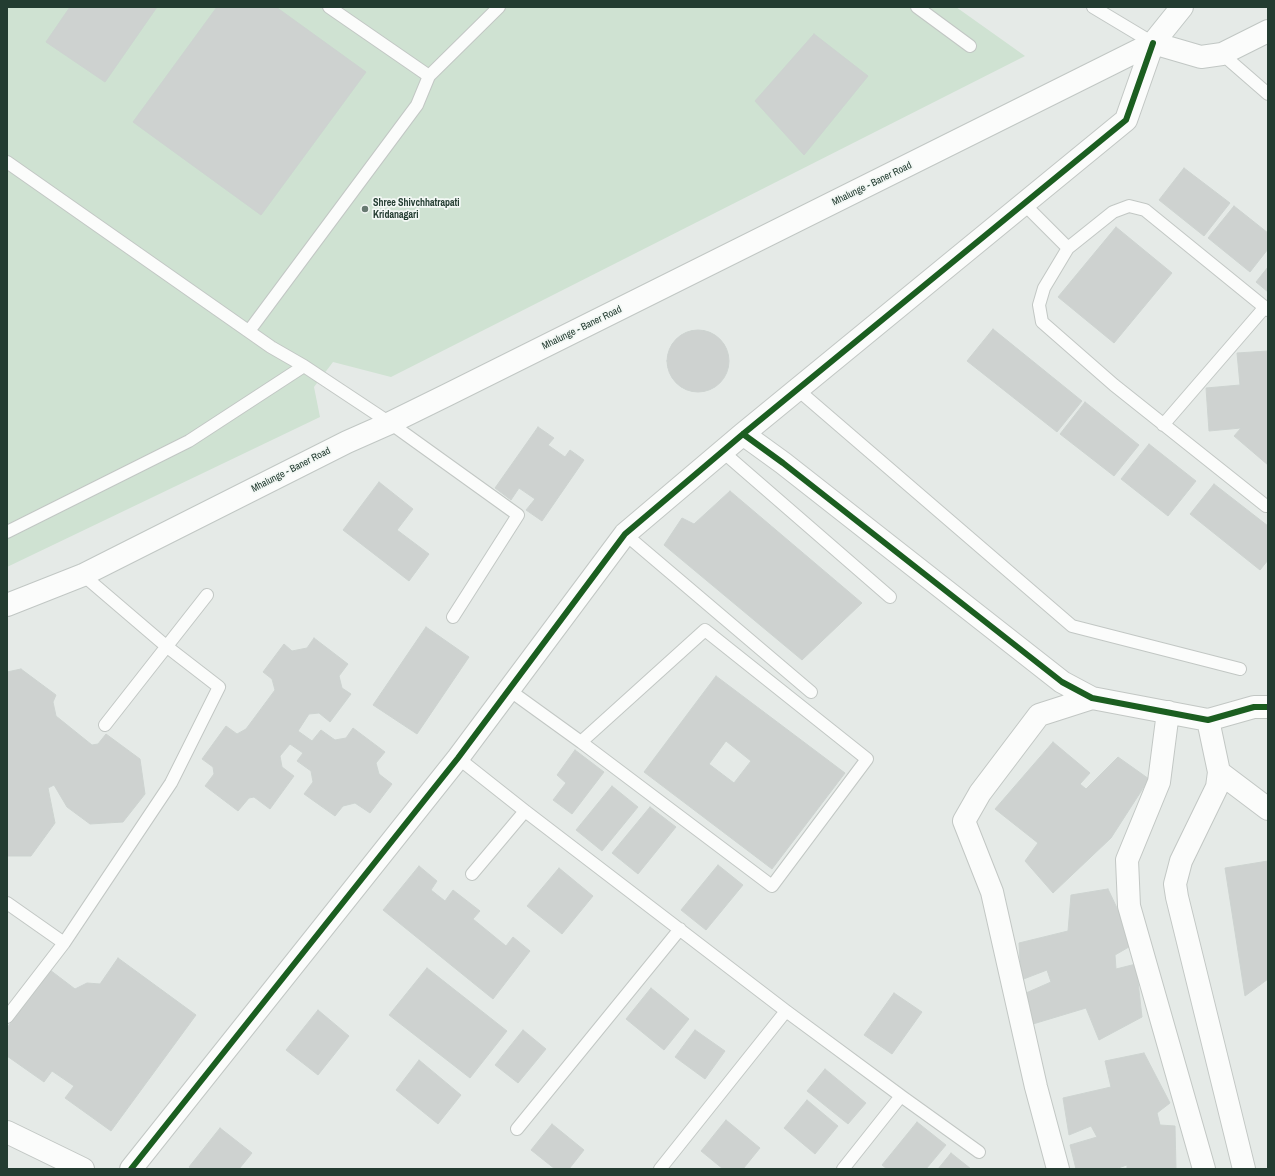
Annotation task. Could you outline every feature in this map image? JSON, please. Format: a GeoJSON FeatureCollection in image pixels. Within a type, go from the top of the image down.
{"type":"FeatureCollection","features":[{"type":"Feature","properties":{"kind":"street","name":"Mhalunge - Baner Road"},"geometry":{"type":"LineString","coordinates":[[7,605],[84,575],[347,442],[390,423],[1154,44],[1182,7]]}},
{"type":"Feature","properties":{"kind":"street"},"geometry":{"type":"LineString","coordinates":[[131,1169],[458,758],[625,534],[743,434],[1126,120],[1154,44],[1202,57],[1222,54],[1268,31]]}},
{"type":"Feature","properties":{"kind":"street"},"geometry":{"type":"LineString","coordinates":[[743,434],[783,463],[1062,682],[1092,698],[1208,720],[1254,707],[1268,707]]}},
{"type":"Feature","properties":{"kind":"street"},"geometry":{"type":"LineString","coordinates":[[1058,1169],[1036,1087],[992,892],[964,821],[980,793],[1039,715],[1092,698]]}},
{"type":"Feature","properties":{"kind":"street"},"geometry":{"type":"LineString","coordinates":[[1168,712],[1160,782],[1127,860],[1129,906],[1204,1169]]}},
{"type":"Feature","properties":{"kind":"street"},"geometry":{"type":"LineString","coordinates":[[1208,720],[1219,772],[1217,787],[1181,861],[1175,884],[1177,898],[1244,1169]]}},
{"type":"Feature","properties":{"kind":"street"},"geometry":{"type":"LineString","coordinates":[[1219,772],[1268,809]]}},
{"type":"Feature","properties":{"kind":"street"},"geometry":{"type":"LineString","coordinates":[[7,1132],[83,1169]]}},
{"type":"Feature","properties":{"kind":"lane"},"geometry":{"type":"LineString","coordinates":[[329,7],[429,76]]}},
{"type":"Feature","properties":{"kind":"lane"},"geometry":{"type":"LineString","coordinates":[[249,331],[417,105],[429,76],[499,7]]}},
{"type":"Feature","properties":{"kind":"lane"},"geometry":{"type":"LineString","coordinates":[[916,7],[970,46]]}},
{"type":"Feature","properties":{"kind":"lane"},"geometry":{"type":"LineString","coordinates":[[1093,7],[1154,44]]}},
{"type":"Feature","properties":{"kind":"lane"},"geometry":{"type":"LineString","coordinates":[[1222,54],[1268,94]]}},
{"type":"Feature","properties":{"kind":"lane"},"geometry":{"type":"LineString","coordinates":[[7,162],[271,347],[304,366],[390,423],[518,515],[453,617]]}},
{"type":"Feature","properties":{"kind":"lane"},"geometry":{"type":"LineString","coordinates":[[1024,204],[1068,248]]}},
{"type":"Feature","properties":{"kind":"lane"},"geometry":{"type":"LineString","coordinates":[[1163,425],[1267,309],[1145,210],[1129,206],[1113,212],[1068,248],[1044,288],[1039,305],[1042,322],[1114,385],[1163,425],[1266,506]]}},
{"type":"Feature","properties":{"kind":"lane"},"geometry":{"type":"LineString","coordinates":[[7,532],[189,441],[304,366]]}},
{"type":"Feature","properties":{"kind":"lane"},"geometry":{"type":"LineString","coordinates":[[798,390],[1072,626],[1240,669]]}},
{"type":"Feature","properties":{"kind":"lane"},"geometry":{"type":"LineString","coordinates":[[723,452],[890,597]]}},
{"type":"Feature","properties":{"kind":"lane"},"geometry":{"type":"LineString","coordinates":[[625,534],[811,692]]}},
{"type":"Feature","properties":{"kind":"lane"},"geometry":{"type":"LineString","coordinates":[[7,1017],[64,943],[171,783],[219,687],[166,646],[84,575]]}},
{"type":"Feature","properties":{"kind":"lane"},"geometry":{"type":"LineString","coordinates":[[105,725],[207,595]]}},
{"type":"Feature","properties":{"kind":"lane"},"geometry":{"type":"LineString","coordinates":[[509,690],[581,742],[772,886],[867,760],[705,630],[581,742]]}},
{"type":"Feature","properties":{"kind":"lane"},"geometry":{"type":"LineString","coordinates":[[458,758],[525,811],[786,1010],[979,1152]]}},
{"type":"Feature","properties":{"kind":"lane"},"geometry":{"type":"LineString","coordinates":[[472,874],[525,811]]}},
{"type":"Feature","properties":{"kind":"lane"},"geometry":{"type":"LineString","coordinates":[[7,903],[64,943]]}},
{"type":"Feature","properties":{"kind":"lane"},"geometry":{"type":"LineString","coordinates":[[517,1129],[680,929]]}},
{"type":"Feature","properties":{"kind":"lane"},"geometry":{"type":"LineString","coordinates":[[660,1169],[786,1010]]}},
{"type":"Feature","properties":{"kind":"lane"},"geometry":{"type":"LineString","coordinates":[[843,1169],[901,1096]]}},
{"type":"Feature","properties":{"kind":"green space","name":"Shree Shivchhatrapati Kridanagari"},"geometry":{"type":"Polygon","coordinates":[[[7,7],[956,7],[1025,56],[391,377],[333,362],[314,387],[320,417],[7,567],[7,7]]]}},
{"type":"Feature","properties":{"kind":"building"},"geometry":{"type":"Polygon","coordinates":[[[70,7],[157,7],[105,82],[46,42],[70,7]]]}},
{"type":"Feature","properties":{"kind":"building"},"geometry":{"type":"Polygon","coordinates":[[[217,7],[276,7],[366,72],[261,215],[133,122],[217,7]]]}},
{"type":"Feature","properties":{"kind":"building"},"geometry":{"type":"Polygon","coordinates":[[[814,34],[868,76],[804,155],[755,101],[814,34]]]}},
{"type":"Feature","properties":{"kind":"building"},"geometry":{"type":"Polygon","coordinates":[[[1184,168],[1230,203],[1204,236],[1159,200],[1184,168]]]}},
{"type":"Feature","properties":{"kind":"building"},"geometry":{"type":"Polygon","coordinates":[[[1234,206],[1268,233],[1268,249],[1250,272],[1208,238],[1234,206]]]}},
{"type":"Feature","properties":{"kind":"building"},"geometry":{"type":"Polygon","coordinates":[[[1116,227],[1172,273],[1114,343],[1058,297],[1116,227]]]}},
{"type":"Feature","properties":{"kind":"building"},"geometry":{"type":"Polygon","coordinates":[[[1268,267],[1268,292],[1256,282],[1268,267]]]}},
{"type":"Feature","properties":{"kind":"building"},"geometry":{"type":"Polygon","coordinates":[[[993,329],[1082,401],[1057,432],[967,361],[993,329]]]}},
{"type":"Feature","properties":{"kind":"building"},"geometry":{"type":"Polygon","coordinates":[[[698,330],[710,333],[720,339],[726,349],[729,361],[726,373],[720,383],[710,389],[698,392],[686,389],[676,383],[670,373],[667,361],[670,349],[676,339],[686,333],[698,330]]]}},
{"type":"Feature","properties":{"kind":"building"},"geometry":{"type":"Polygon","coordinates":[[[1268,351],[1268,465],[1234,436],[1241,428],[1209,431],[1206,388],[1240,385],[1237,353],[1268,351]]]}},
{"type":"Feature","properties":{"kind":"building"},"geometry":{"type":"Polygon","coordinates":[[[1085,402],[1139,445],[1114,476],[1060,434],[1085,402]]]}},
{"type":"Feature","properties":{"kind":"building"},"geometry":{"type":"Polygon","coordinates":[[[538,427],[554,438],[548,445],[565,457],[570,450],[584,460],[542,521],[526,510],[535,499],[519,488],[511,500],[495,488],[538,427]]]}},
{"type":"Feature","properties":{"kind":"building"},"geometry":{"type":"Polygon","coordinates":[[[1149,444],[1196,481],[1168,516],[1121,479],[1149,444]]]}},
{"type":"Feature","properties":{"kind":"building"},"geometry":{"type":"Polygon","coordinates":[[[379,482],[413,509],[397,530],[429,554],[409,581],[343,530],[379,482]]]}},
{"type":"Feature","properties":{"kind":"building"},"geometry":{"type":"Polygon","coordinates":[[[1214,484],[1268,526],[1268,560],[1260,570],[1190,514],[1214,484]]]}},
{"type":"Feature","properties":{"kind":"building"},"geometry":{"type":"Polygon","coordinates":[[[730,491],[862,603],[802,660],[664,545],[682,518],[694,524],[730,491]]]}},
{"type":"Feature","properties":{"kind":"building"},"geometry":{"type":"Polygon","coordinates":[[[426,627],[469,657],[417,734],[373,705],[426,627]]]}},
{"type":"Feature","properties":{"kind":"building"},"geometry":{"type":"Polygon","coordinates":[[[314,638],[348,664],[339,676],[342,688],[351,694],[330,722],[319,713],[309,714],[298,731],[312,741],[321,730],[335,740],[346,738],[353,728],[385,752],[376,763],[379,774],[392,784],[370,813],[355,803],[343,806],[335,816],[304,794],[313,782],[311,771],[297,761],[303,753],[290,744],[280,756],[282,767],[294,776],[270,809],[254,797],[249,798],[238,811],[205,786],[214,774],[213,767],[202,759],[226,726],[237,734],[246,729],[275,690],[272,679],[263,672],[284,644],[292,651],[307,648],[314,638]]]}},
{"type":"Feature","properties":{"kind":"building"},"geometry":{"type":"Polygon","coordinates":[[[21,669],[56,695],[53,702],[56,716],[92,745],[98,744],[106,734],[140,759],[145,794],[123,822],[90,824],[67,807],[54,785],[48,788],[55,823],[31,856],[7,856],[7,672],[21,669]]]}},
{"type":"Feature","properties":{"kind":"building"},"geometry":{"type":"Polygon","coordinates":[[[716,676],[845,773],[772,869],[644,772],[716,676]],[[726,741],[709,764],[734,783],[751,761],[726,741]]]}},
{"type":"Feature","properties":{"kind":"building"},"geometry":{"type":"Polygon","coordinates":[[[1053,742],[1090,773],[1080,784],[1086,789],[1118,757],[1149,779],[1111,838],[1053,893],[1025,861],[1038,843],[995,809],[1053,742]]]}},
{"type":"Feature","properties":{"kind":"building"},"geometry":{"type":"Polygon","coordinates":[[[575,750],[604,772],[572,814],[553,800],[566,783],[557,775],[575,750]]]}},
{"type":"Feature","properties":{"kind":"building"},"geometry":{"type":"Polygon","coordinates":[[[612,786],[638,807],[602,851],[576,830],[612,786]]]}},
{"type":"Feature","properties":{"kind":"building"},"geometry":{"type":"Polygon","coordinates":[[[650,807],[676,827],[638,874],[612,853],[650,807]]]}},
{"type":"Feature","properties":{"kind":"building"},"geometry":{"type":"Polygon","coordinates":[[[1268,861],[1268,979],[1245,996],[1225,868],[1268,861]]]}},
{"type":"Feature","properties":{"kind":"building"},"geometry":{"type":"Polygon","coordinates":[[[718,865],[743,885],[706,930],[681,910],[718,865]]]}},
{"type":"Feature","properties":{"kind":"building"},"geometry":{"type":"Polygon","coordinates":[[[419,866],[437,881],[431,890],[445,901],[453,890],[480,911],[473,919],[506,946],[513,937],[530,951],[493,999],[383,910],[419,866]]]}},
{"type":"Feature","properties":{"kind":"building"},"geometry":{"type":"Polygon","coordinates":[[[559,868],[593,896],[562,934],[527,906],[559,868]]]}},
{"type":"Feature","properties":{"kind":"building"},"geometry":{"type":"Polygon","coordinates":[[[1108,889],[1134,944],[1115,955],[1116,969],[1136,964],[1142,1017],[1099,1040],[1086,1008],[1033,1024],[1026,993],[1051,982],[1047,970],[1021,980],[1019,943],[1068,931],[1071,895],[1108,889]]]}},
{"type":"Feature","properties":{"kind":"building"},"geometry":{"type":"Polygon","coordinates":[[[118,958],[196,1015],[111,1131],[65,1098],[74,1086],[52,1071],[44,1082],[7,1056],[7,1028],[50,970],[75,989],[87,983],[100,984],[118,958]]]}},
{"type":"Feature","properties":{"kind":"building"},"geometry":{"type":"Polygon","coordinates":[[[427,968],[507,1031],[470,1078],[389,1015],[427,968]]]}},
{"type":"Feature","properties":{"kind":"building"},"geometry":{"type":"Polygon","coordinates":[[[651,988],[689,1019],[664,1050],[626,1019],[651,988]]]}},
{"type":"Feature","properties":{"kind":"building"},"geometry":{"type":"Polygon","coordinates":[[[894,993],[922,1012],[892,1054],[864,1035],[894,993]]]}},
{"type":"Feature","properties":{"kind":"building"},"geometry":{"type":"Polygon","coordinates":[[[318,1010],[349,1036],[318,1075],[286,1050],[318,1010]]]}},
{"type":"Feature","properties":{"kind":"building"},"geometry":{"type":"Polygon","coordinates":[[[523,1030],[546,1049],[518,1083],[495,1065],[523,1030]]]}},
{"type":"Feature","properties":{"kind":"building"},"geometry":{"type":"Polygon","coordinates":[[[695,1030],[725,1051],[705,1079],[675,1057],[695,1030]]]}},
{"type":"Feature","properties":{"kind":"building"},"geometry":{"type":"Polygon","coordinates":[[[1144,1053],[1170,1103],[1157,1113],[1160,1125],[1175,1126],[1176,1169],[1127,1169],[1127,1165],[1115,1169],[1076,1169],[1070,1145],[1097,1137],[1091,1126],[1069,1135],[1063,1098],[1111,1087],[1105,1061],[1144,1053]]]}},
{"type":"Feature","properties":{"kind":"building"},"geometry":{"type":"Polygon","coordinates":[[[419,1060],[461,1095],[438,1124],[396,1090],[419,1060]]]}},
{"type":"Feature","properties":{"kind":"building"},"geometry":{"type":"Polygon","coordinates":[[[825,1069],[866,1103],[848,1124],[807,1091],[825,1069]]]}},
{"type":"Feature","properties":{"kind":"building"},"geometry":{"type":"Polygon","coordinates":[[[807,1100],[838,1126],[815,1154],[784,1128],[807,1100]]]}},
{"type":"Feature","properties":{"kind":"building"},"geometry":{"type":"Polygon","coordinates":[[[726,1120],[760,1148],[743,1169],[723,1169],[701,1151],[726,1120]]]}},
{"type":"Feature","properties":{"kind":"building"},"geometry":{"type":"Polygon","coordinates":[[[917,1122],[946,1145],[926,1169],[887,1169],[882,1165],[917,1122]]]}},
{"type":"Feature","properties":{"kind":"building"},"geometry":{"type":"Polygon","coordinates":[[[552,1124],[584,1150],[569,1169],[555,1169],[531,1150],[552,1124]]]}},
{"type":"Feature","properties":{"kind":"building"},"geometry":{"type":"Polygon","coordinates":[[[220,1128],[252,1153],[239,1169],[192,1169],[189,1167],[220,1128]]]}},
{"type":"Feature","properties":{"kind":"building"},"geometry":{"type":"Polygon","coordinates":[[[951,1153],[971,1169],[938,1169],[951,1153]]]}},
{"type":"Feature","properties":{"kind":"cycle path"},"geometry":{"type":"LineString","coordinates":[[131,1169],[458,758],[625,534],[743,434],[1126,120],[1153,43]]}},
{"type":"Feature","properties":{"kind":"cycle path"},"geometry":{"type":"LineString","coordinates":[[743,434],[783,463],[1062,682],[1092,698],[1208,720],[1254,707],[1268,707]]}},
{"type":"Feature","properties":{"kind":"place","name":"Shree Shivchhatrapati Kridanagari"},"geometry":{"type":"Point","coordinates":[365,209]}}]}
